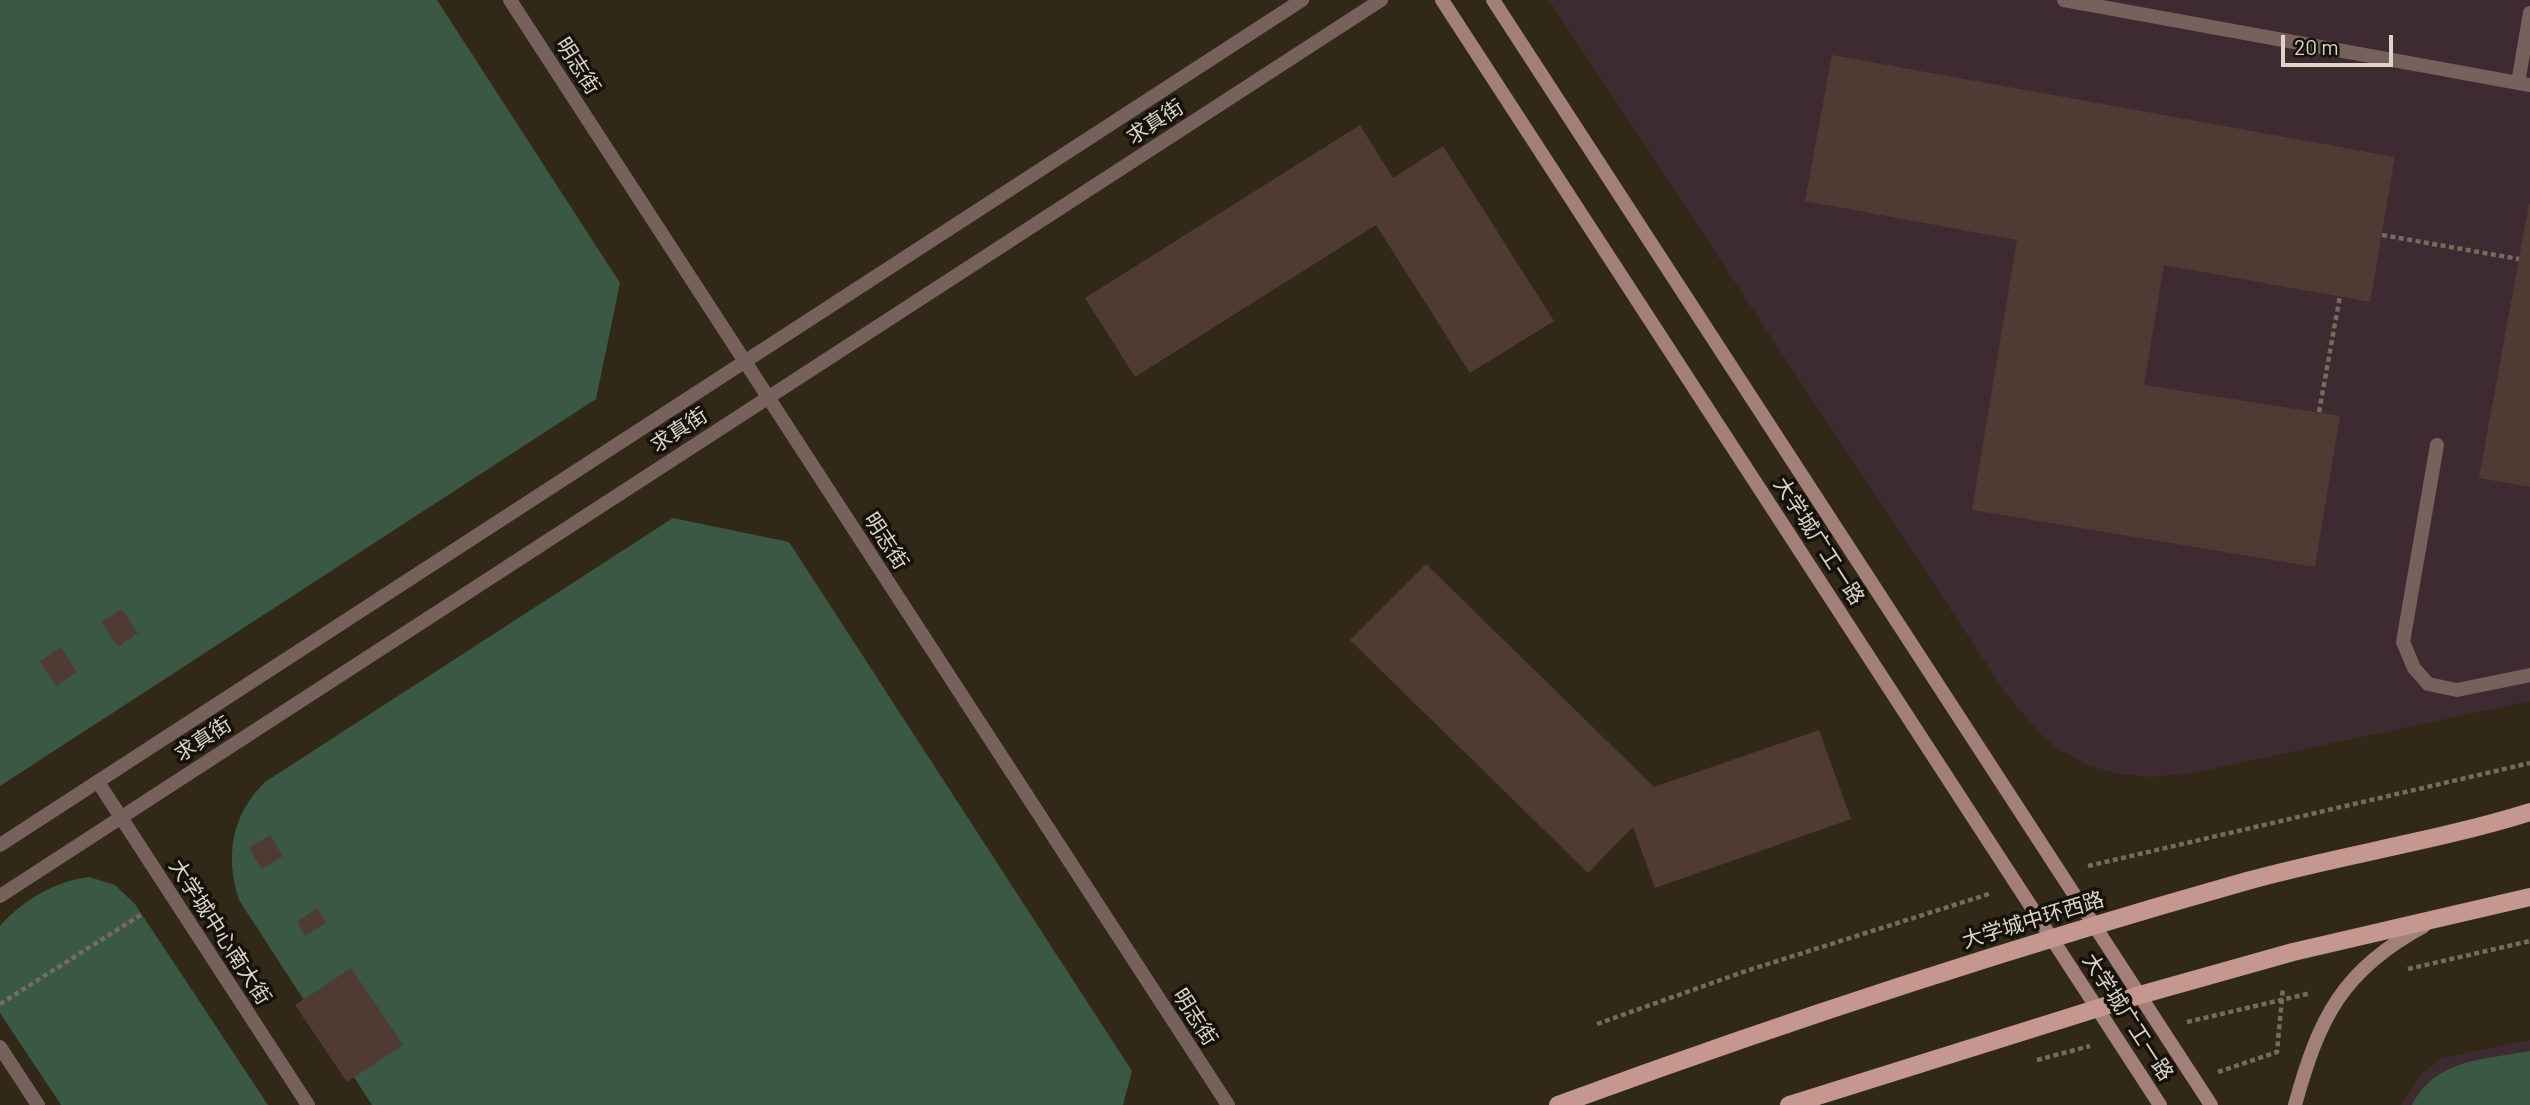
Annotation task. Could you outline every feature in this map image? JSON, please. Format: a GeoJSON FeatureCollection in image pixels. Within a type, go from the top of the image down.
{"type":"FeatureCollection","features":[{"type":"Feature","properties":{"kind":"main road","name":"大学城广工一路"},"geometry":{"type":"LineString","coordinates":[[1442,0],[2160,1105]]}},
{"type":"Feature","properties":{"kind":"main road","name":"大学城广工一路"},"geometry":{"type":"LineString","coordinates":[[1493,0],[2211,1105]]}},
{"type":"Feature","properties":{"kind":"main road","name":"大学城中环西路"},"geometry":{"type":"LineString","coordinates":[[1558,1105],[1785,1022],[2094,925],[2251,880],[2414,844],[2530,812]]}},
{"type":"Feature","properties":{"kind":"main road"},"geometry":{"type":"LineString","coordinates":[[1789,1105],[2096,1007],[2293,952],[2432,922],[2530,897]]}},
{"type":"Feature","properties":{"kind":"main road"},"geometry":{"type":"LineString","coordinates":[[2295,1105],[2318,1037],[2343,991],[2363,967],[2388,945],[2432,922]]}},
{"type":"Feature","properties":{"kind":"street","name":"明志街"},"geometry":{"type":"LineString","coordinates":[[510,0],[1228,1105]]}},
{"type":"Feature","properties":{"kind":"street","name":"求真街"},"geometry":{"type":"LineString","coordinates":[[0,845],[1302,0]]}},
{"type":"Feature","properties":{"kind":"street","name":"求真街"},"geometry":{"type":"LineString","coordinates":[[0,897],[1381,0]]}},
{"type":"Feature","properties":{"kind":"street"},"geometry":{"type":"LineString","coordinates":[[2064,0],[2524,84],[2530,13]]}},
{"type":"Feature","properties":{"kind":"street"},"geometry":{"type":"LineString","coordinates":[[2437,444],[2403,642],[2414,668],[2428,684],[2457,690],[2530,675]]}},
{"type":"Feature","properties":{"kind":"street","name":"大学城中心南大街"},"geometry":{"type":"LineString","coordinates":[[98,782],[308,1105]]}},
{"type":"Feature","properties":{"kind":"street"},"geometry":{"type":"LineString","coordinates":[[0,1047],[38,1105]]}},
{"type":"Feature","properties":{"kind":"path"},"geometry":{"type":"LineString","coordinates":[[2382,235],[2519,259]]}},
{"type":"Feature","properties":{"kind":"path"},"geometry":{"type":"LineString","coordinates":[[2319,412],[2340,296]]}},
{"type":"Feature","properties":{"kind":"path"},"geometry":{"type":"LineString","coordinates":[[0,1004],[142,914]]}},
{"type":"Feature","properties":{"kind":"path"},"geometry":{"type":"LineString","coordinates":[[2394,972],[2530,941]]}},
{"type":"Feature","properties":{"kind":"path"},"geometry":{"type":"LineString","coordinates":[[2217,1072],[2277,1052],[2283,987]]}},
{"type":"Feature","properties":{"kind":"path"},"geometry":{"type":"LineString","coordinates":[[2161,1028],[2318,991]]}},
{"type":"Feature","properties":{"kind":"path"},"geometry":{"type":"LineString","coordinates":[[2029,1062],[2117,1039]]}},
{"type":"Feature","properties":{"kind":"shaded area"},"geometry":{"type":"Polygon","coordinates":[[[1549,0],[2530,0],[2530,701],[2193,773],[2151,777],[2120,774],[2090,766],[2046,740],[2007,695],[1549,0]]]}},
{"type":"Feature","properties":{"kind":"shaded area"},"geometry":{"type":"Polygon","coordinates":[[[2530,1040],[2530,1105],[2401,1105],[2420,1075],[2442,1058],[2530,1040]]]}},
{"type":"Feature","properties":{"kind":"green space"},"geometry":{"type":"Polygon","coordinates":[[[0,0],[437,0],[620,283],[596,399],[0,786],[0,0]]]}},
{"type":"Feature","properties":{"kind":"green space"},"geometry":{"type":"Polygon","coordinates":[[[673,518],[789,542],[1132,1071],[1123,1105],[372,1105],[239,900],[232,868],[232,852],[238,822],[245,808],[265,782],[673,518]]]}},
{"type":"Feature","properties":{"kind":"green space"},"geometry":{"type":"Polygon","coordinates":[[[89,877],[115,885],[135,904],[268,1105],[61,1105],[0,1013],[0,926],[40,893],[76,879],[89,877]]]}},
{"type":"Feature","properties":{"kind":"green space"},"geometry":{"type":"Polygon","coordinates":[[[2530,1051],[2530,1105],[2412,1105],[2434,1078],[2448,1070],[2479,1060],[2530,1051]]]}},
{"type":"Feature","properties":{"kind":"building"},"geometry":{"type":"Polygon","coordinates":[[[1832,55],[2395,157],[2370,302],[2164,265],[2144,385],[2340,416],[2315,567],[1972,510],[2017,240],[1805,201],[1832,55]]]}},
{"type":"Feature","properties":{"kind":"building"},"geometry":{"type":"Polygon","coordinates":[[[1360,125],[1393,178],[1443,146],[1554,321],[1470,373],[1376,225],[1135,377],[1085,298],[1360,125]]]}},
{"type":"Feature","properties":{"kind":"building"},"geometry":{"type":"Polygon","coordinates":[[[2530,204],[2530,487],[2479,478],[2530,204]]]}},
{"type":"Feature","properties":{"kind":"building"},"geometry":{"type":"Polygon","coordinates":[[[1426,564],[1654,787],[1819,730],[1851,819],[1655,888],[1633,827],[1588,873],[1350,640],[1426,564]]]}},
{"type":"Feature","properties":{"kind":"building"},"geometry":{"type":"Polygon","coordinates":[[[122,609],[138,633],[118,647],[101,622],[122,609]]]}},
{"type":"Feature","properties":{"kind":"building"},"geometry":{"type":"Polygon","coordinates":[[[61,647],[77,672],[56,686],[40,661],[61,647]]]}},
{"type":"Feature","properties":{"kind":"building"},"geometry":{"type":"Polygon","coordinates":[[[270,835],[283,856],[262,869],[249,848],[270,835]]]}},
{"type":"Feature","properties":{"kind":"building"},"geometry":{"type":"Polygon","coordinates":[[[317,908],[326,923],[305,936],[297,922],[317,908]]]}},
{"type":"Feature","properties":{"kind":"building"},"geometry":{"type":"Polygon","coordinates":[[[351,968],[403,1045],[347,1082],[295,1005],[351,968]]]}}]}
